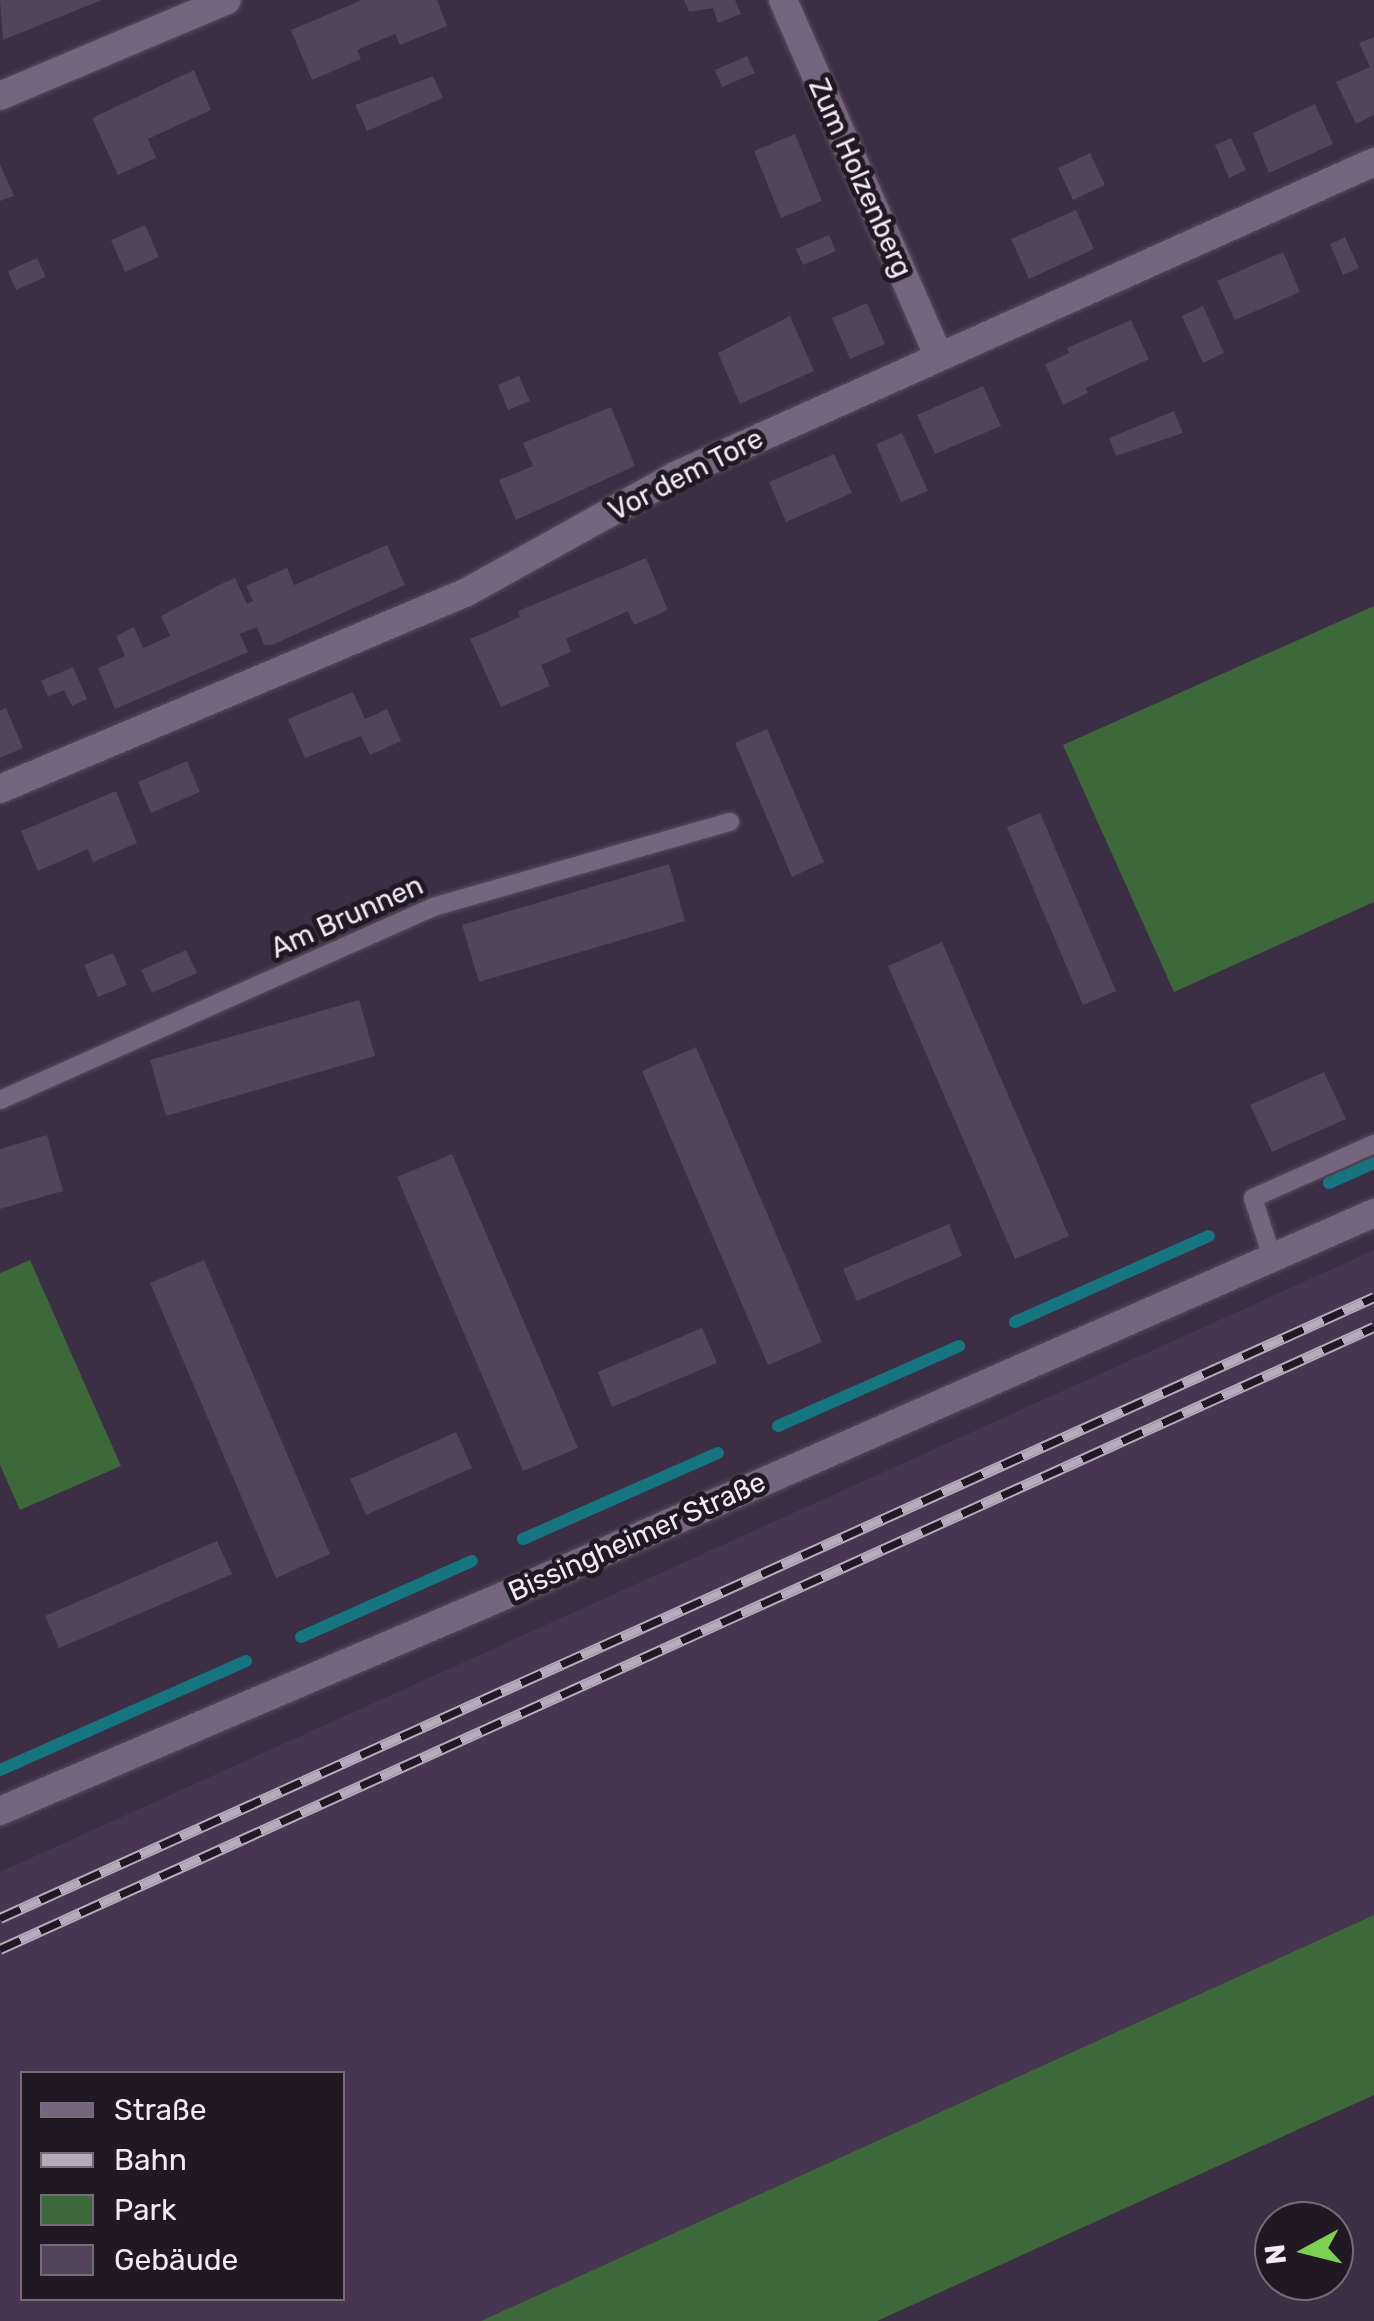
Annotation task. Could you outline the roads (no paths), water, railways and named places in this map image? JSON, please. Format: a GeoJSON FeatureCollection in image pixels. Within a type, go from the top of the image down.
{"type":"FeatureCollection","features":[{"type":"Feature","properties":{"kind":"street"},"geometry":{"type":"LineString","coordinates":[[0,96],[227,0]]}},
{"type":"Feature","properties":{"kind":"street","name":"Zum Holzenberg"},"geometry":{"type":"LineString","coordinates":[[783,0],[938,355]]}},
{"type":"Feature","properties":{"kind":"street","name":"Vor dem Tore"},"geometry":{"type":"LineString","coordinates":[[0,789],[467,592],[677,475],[1374,162]]}},
{"type":"Feature","properties":{"kind":"street","name":"Bissingheimer Straße"},"geometry":{"type":"LineString","coordinates":[[0,1812],[514,1592],[1374,1212]]}},
{"type":"Feature","properties":{"kind":"lane","name":"Am Brunnen"},"geometry":{"type":"LineString","coordinates":[[0,1100],[432,907],[730,822]]}},
{"type":"Feature","properties":{"kind":"lane"},"geometry":{"type":"LineString","coordinates":[[1272,1258],[1252,1198],[1374,1144]]}},
{"type":"Feature","properties":{"kind":"waterway"},"geometry":{"type":"LineString","coordinates":[[1329,1183],[1374,1163]]}},
{"type":"Feature","properties":{"kind":"waterway"},"geometry":{"type":"LineString","coordinates":[[1015,1322],[1209,1236]]}},
{"type":"Feature","properties":{"kind":"waterway"},"geometry":{"type":"LineString","coordinates":[[778,1426],[959,1346]]}},
{"type":"Feature","properties":{"kind":"waterway"},"geometry":{"type":"LineString","coordinates":[[523,1539],[718,1453]]}},
{"type":"Feature","properties":{"kind":"waterway"},"geometry":{"type":"LineString","coordinates":[[301,1637],[472,1561]]}},
{"type":"Feature","properties":{"kind":"waterway"},"geometry":{"type":"LineString","coordinates":[[0,1770],[246,1661]]}},
{"type":"Feature","properties":{"kind":"railway"},"geometry":{"type":"LineString","coordinates":[[0,1918],[1374,1297]]}},
{"type":"Feature","properties":{"kind":"railway"},"geometry":{"type":"LineString","coordinates":[[0,1949],[1374,1327]]}}]}
